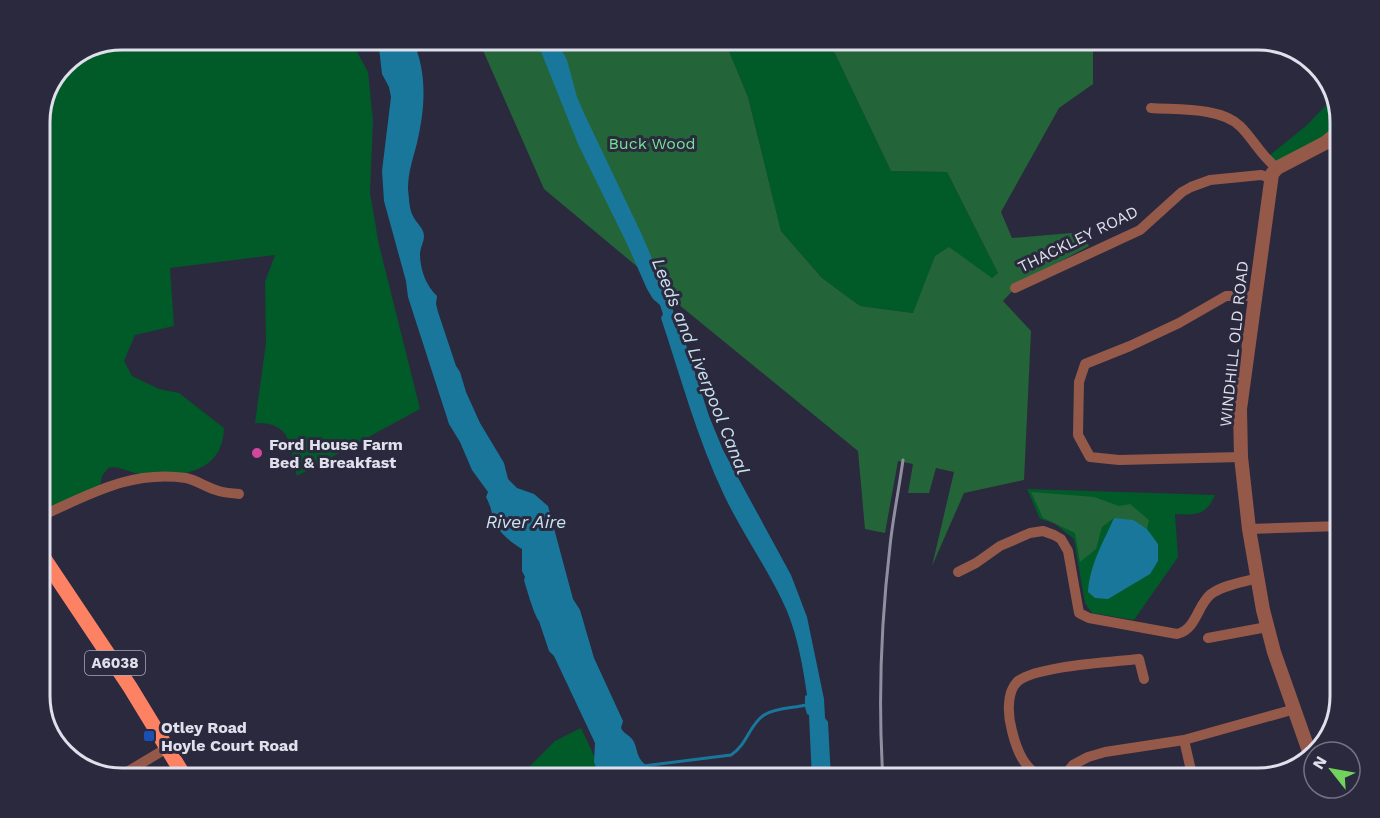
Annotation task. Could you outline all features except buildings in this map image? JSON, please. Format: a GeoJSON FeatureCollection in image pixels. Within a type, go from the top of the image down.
{"type":"FeatureCollection","features":[{"type":"Feature","properties":{"kind":"main road","name":"A6038"},"geometry":{"type":"LineString","coordinates":[[50,567],[130,687],[179,768]]}},
{"type":"Feature","properties":{"kind":"street"},"geometry":{"type":"LineString","coordinates":[[1151,108],[1223,115],[1239,125],[1274,173]]}},
{"type":"Feature","properties":{"kind":"street","name":"THACKLEY ROAD"},"geometry":{"type":"LineString","coordinates":[[1014,288],[1140,230],[1182,192],[1200,183],[1274,173],[1330,142]]}},
{"type":"Feature","properties":{"kind":"street","name":"WINDHILL OLD ROAD"},"geometry":{"type":"LineString","coordinates":[[1274,173],[1240,409],[1241,457],[1249,529],[1267,627],[1305,740]]}},
{"type":"Feature","properties":{"kind":"street"},"geometry":{"type":"LineString","coordinates":[[1241,457],[1119,460],[1090,457],[1078,435],[1078,382],[1085,364],[1179,323],[1226,296],[1255,296]]}},
{"type":"Feature","properties":{"kind":"street"},"geometry":{"type":"LineString","coordinates":[[50,512],[116,483],[154,476],[189,478],[215,490],[239,494]]}},
{"type":"Feature","properties":{"kind":"street"},"geometry":{"type":"LineString","coordinates":[[1249,529],[1330,526]]}},
{"type":"Feature","properties":{"kind":"street"},"geometry":{"type":"LineString","coordinates":[[958,572],[976,563],[1000,546],[1030,533],[1043,531],[1061,539],[1068,551],[1079,613],[1089,618],[1177,634],[1189,627],[1211,594],[1258,578]]}},
{"type":"Feature","properties":{"kind":"street"},"geometry":{"type":"LineString","coordinates":[[1208,638],[1267,627]]}},
{"type":"Feature","properties":{"kind":"street"},"geometry":{"type":"LineString","coordinates":[[1029,768],[1016,747],[1010,725],[1011,691],[1017,682],[1039,672],[1139,659],[1144,679]]}},
{"type":"Feature","properties":{"kind":"street"},"geometry":{"type":"LineString","coordinates":[[1071,768],[1088,757],[1105,752],[1184,740],[1295,709]]}},
{"type":"Feature","properties":{"kind":"street"},"geometry":{"type":"LineString","coordinates":[[1184,740],[1190,768]]}},
{"type":"Feature","properties":{"kind":"street"},"geometry":{"type":"LineString","coordinates":[[134,768],[167,748]]}},
{"type":"Feature","properties":{"kind":"green space"},"geometry":{"type":"Polygon","coordinates":[[[356,50],[368,72],[373,121],[370,193],[379,245],[420,409],[297,476],[290,446],[283,431],[267,424],[255,423],[266,343],[265,282],[275,255],[170,268],[174,326],[135,335],[124,361],[132,376],[159,389],[179,393],[224,428],[222,444],[216,456],[195,470],[182,474],[155,475],[108,468],[102,476],[100,486],[50,510],[50,117],[55,94],[62,81],[81,62],[107,51],[356,50]]]}},
{"type":"Feature","properties":{"kind":"green space","name":"Buck Wood"},"geometry":{"type":"Polygon","coordinates":[[[483,50],[729,50],[748,97],[781,231],[822,278],[860,306],[913,313],[935,256],[949,247],[992,278],[998,273],[947,172],[891,171],[833,50],[1093,50],[1093,84],[1059,108],[1001,212],[1012,238],[1083,232],[1089,246],[1020,283],[1003,301],[1031,331],[1024,480],[964,493],[932,566],[954,472],[936,468],[929,493],[908,493],[913,464],[898,461],[885,533],[865,529],[858,451],[667,295],[664,289],[544,189],[483,50]]]}},
{"type":"Feature","properties":{"kind":"green space"},"geometry":{"type":"Polygon","coordinates":[[[729,50],[833,50],[891,171],[947,172],[998,273],[992,278],[935,256],[914,313],[860,306],[822,278],[781,231],[748,97],[729,50]]]}},
{"type":"Feature","properties":{"kind":"green space"},"geometry":{"type":"Polygon","coordinates":[[[1328,103],[1330,130],[1321,138],[1278,161],[1273,160],[1270,155],[1306,126],[1328,103]]]}},
{"type":"Feature","properties":{"kind":"green space"},"geometry":{"type":"Polygon","coordinates":[[[1027,489],[1215,495],[1204,511],[1175,514],[1178,557],[1134,620],[1092,613],[1085,603],[1074,539],[1054,523],[1040,519],[1027,489]]]}},
{"type":"Feature","properties":{"kind":"green space"},"geometry":{"type":"Polygon","coordinates":[[[1031,492],[1094,497],[1119,506],[1130,504],[1149,520],[1147,529],[1114,518],[1102,527],[1096,549],[1080,562],[1075,533],[1043,518],[1031,492]]]}},
{"type":"Feature","properties":{"kind":"green space"},"geometry":{"type":"Polygon","coordinates":[[[581,728],[600,768],[528,768],[555,741],[581,728]]]}},
{"type":"Feature","properties":{"kind":"water","name":"River Aire"},"geometry":{"type":"Polygon","coordinates":[[[379,50],[416,50],[421,64],[424,91],[420,130],[408,189],[413,216],[424,233],[420,254],[422,271],[437,296],[438,312],[466,392],[480,423],[504,463],[508,479],[517,488],[534,494],[548,506],[573,599],[580,610],[594,658],[623,721],[621,728],[632,739],[646,768],[596,768],[594,762],[595,743],[554,656],[549,651],[531,602],[522,571],[522,549],[506,537],[496,525],[486,497],[488,492],[472,470],[449,424],[408,297],[406,281],[384,201],[382,171],[391,97],[382,74],[379,50]]]}},
{"type":"Feature","properties":{"kind":"water"},"geometry":{"type":"Polygon","coordinates":[[[540,50],[562,50],[567,60],[577,97],[642,235],[678,320],[709,416],[723,450],[791,575],[807,617],[824,699],[825,718],[828,722],[830,768],[811,768],[809,715],[805,707],[805,696],[807,695],[797,642],[787,611],[731,510],[714,473],[697,430],[661,318],[663,314],[660,305],[647,289],[578,144],[540,50]]]}},
{"type":"Feature","properties":{"kind":"water"},"geometry":{"type":"Polygon","coordinates":[[[1114,518],[1133,520],[1147,529],[1158,544],[1158,561],[1150,574],[1108,599],[1095,598],[1088,592],[1091,572],[1114,518]]]}},
{"type":"Feature","properties":{"kind":"waterway"},"geometry":{"type":"LineString","coordinates":[[643,766],[731,755],[741,746],[755,724],[764,715],[806,705]]}},
{"type":"Feature","properties":{"kind":"railway"},"geometry":{"type":"LineString","coordinates":[[883,768],[881,692],[883,633],[891,535],[903,460]]}},
{"type":"Feature","properties":{"kind":"place","name":"Ford House Farm Bed & Breakfast"},"geometry":{"type":"Point","coordinates":[257,453]}},
{"type":"Feature","properties":{"kind":"place","name":"Otley Road Hoyle Court Road"},"geometry":{"type":"Point","coordinates":[149,736]}},
{"type":"Feature","properties":{"kind":"water label","name":"Leeds and Liverpool Canal"},"geometry":{"type":"Point","coordinates":[701,366]}}]}
